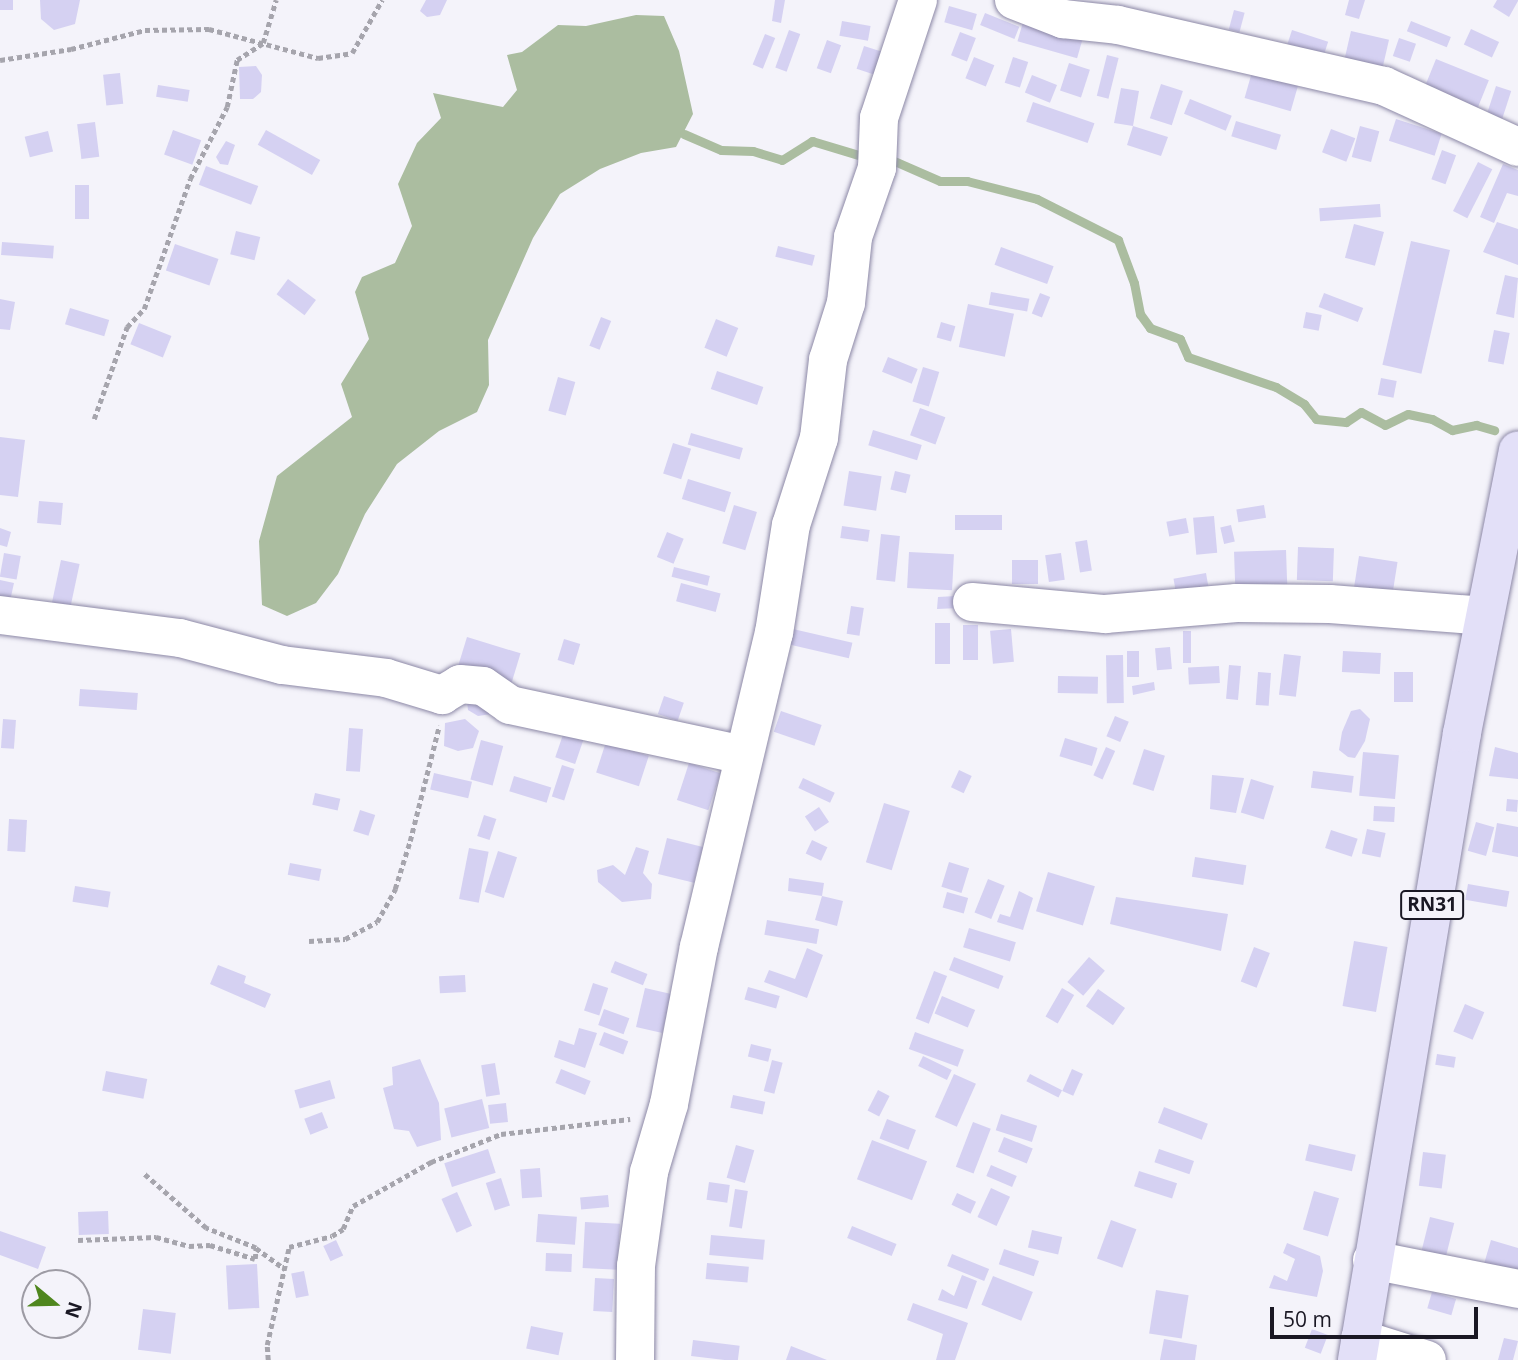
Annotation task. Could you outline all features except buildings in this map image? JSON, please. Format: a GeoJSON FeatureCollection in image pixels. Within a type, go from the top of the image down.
{"type":"FeatureCollection","features":[{"type":"Feature","properties":{"kind":"main road","name":"RN31"},"geometry":{"type":"LineString","coordinates":[[1359,1350],[1372,1260],[1485,616],[1518,451]]}},
{"type":"Feature","properties":{"kind":"street"},"geometry":{"type":"LineString","coordinates":[[635,1360],[636,1266],[649,1172],[666,1115],[743,755],[774,633],[791,525],[819,438],[826,370],[846,303],[853,237],[877,168],[879,118],[918,0]]}},
{"type":"Feature","properties":{"kind":"street"},"geometry":{"type":"LineString","coordinates":[[1014,0],[1063,19],[1118,25],[1384,86],[1518,147]]}},
{"type":"Feature","properties":{"kind":"street"},"geometry":{"type":"LineString","coordinates":[[972,602],[1105,614],[1237,603],[1485,616]]}},
{"type":"Feature","properties":{"kind":"street"},"geometry":{"type":"LineString","coordinates":[[0,615],[180,638],[282,664],[386,678],[446,695],[457,684],[484,686],[509,705],[743,755]]}},
{"type":"Feature","properties":{"kind":"street"},"geometry":{"type":"LineString","coordinates":[[1372,1260],[1518,1289]]}},
{"type":"Feature","properties":{"kind":"street"},"geometry":{"type":"LineString","coordinates":[[1359,1350],[1426,1360]]}},
{"type":"Feature","properties":{"kind":"path"},"geometry":{"type":"LineString","coordinates":[[94,419],[127,327],[144,309],[190,179],[231,98],[237,60],[263,43],[276,0]]}},
{"type":"Feature","properties":{"kind":"path"},"geometry":{"type":"LineString","coordinates":[[0,60],[71,49],[145,30],[209,29],[318,58],[352,54],[382,0]]}},
{"type":"Feature","properties":{"kind":"path"},"geometry":{"type":"LineString","coordinates":[[309,941],[345,939],[377,922],[395,889],[410,841],[446,695]]}},
{"type":"Feature","properties":{"kind":"path"},"geometry":{"type":"LineString","coordinates":[[268,1360],[267,1345],[289,1247],[343,1230],[353,1206],[432,1162],[501,1134],[666,1115]]}},
{"type":"Feature","properties":{"kind":"path"},"geometry":{"type":"LineString","coordinates":[[143,1173],[206,1228],[256,1248],[285,1269]]}},
{"type":"Feature","properties":{"kind":"path"},"geometry":{"type":"LineString","coordinates":[[78,1240],[156,1237],[189,1246],[210,1245],[255,1259],[256,1248]]}},
{"type":"Feature","properties":{"kind":"shaded area"},"geometry":{"type":"Polygon","coordinates":[[[636,15],[664,16],[679,51],[693,114],[676,147],[641,153],[600,169],[560,194],[533,238],[488,340],[489,385],[477,412],[439,431],[397,464],[365,514],[338,574],[316,603],[287,616],[262,605],[259,541],[277,476],[352,417],[341,384],[369,339],[355,292],[362,277],[395,263],[412,226],[398,184],[417,143],[441,118],[433,93],[503,107],[517,90],[507,55],[522,52],[558,25],[586,26],[636,15]]]}},
{"type":"Feature","properties":{"kind":"waterway"},"geometry":{"type":"LineString","coordinates":[[684,134],[721,150],[753,151],[782,160],[812,141],[865,157]]}},
{"type":"Feature","properties":{"kind":"waterway"},"geometry":{"type":"LineString","coordinates":[[892,160],[940,181],[967,181],[1037,199],[1118,240],[1134,283],[1140,314],[1150,328],[1180,339],[1188,357],[1276,387],[1304,404],[1316,419],[1346,422],[1361,412],[1385,425],[1408,414],[1432,419],[1452,430],[1476,425],[1494,430]]}}]}
